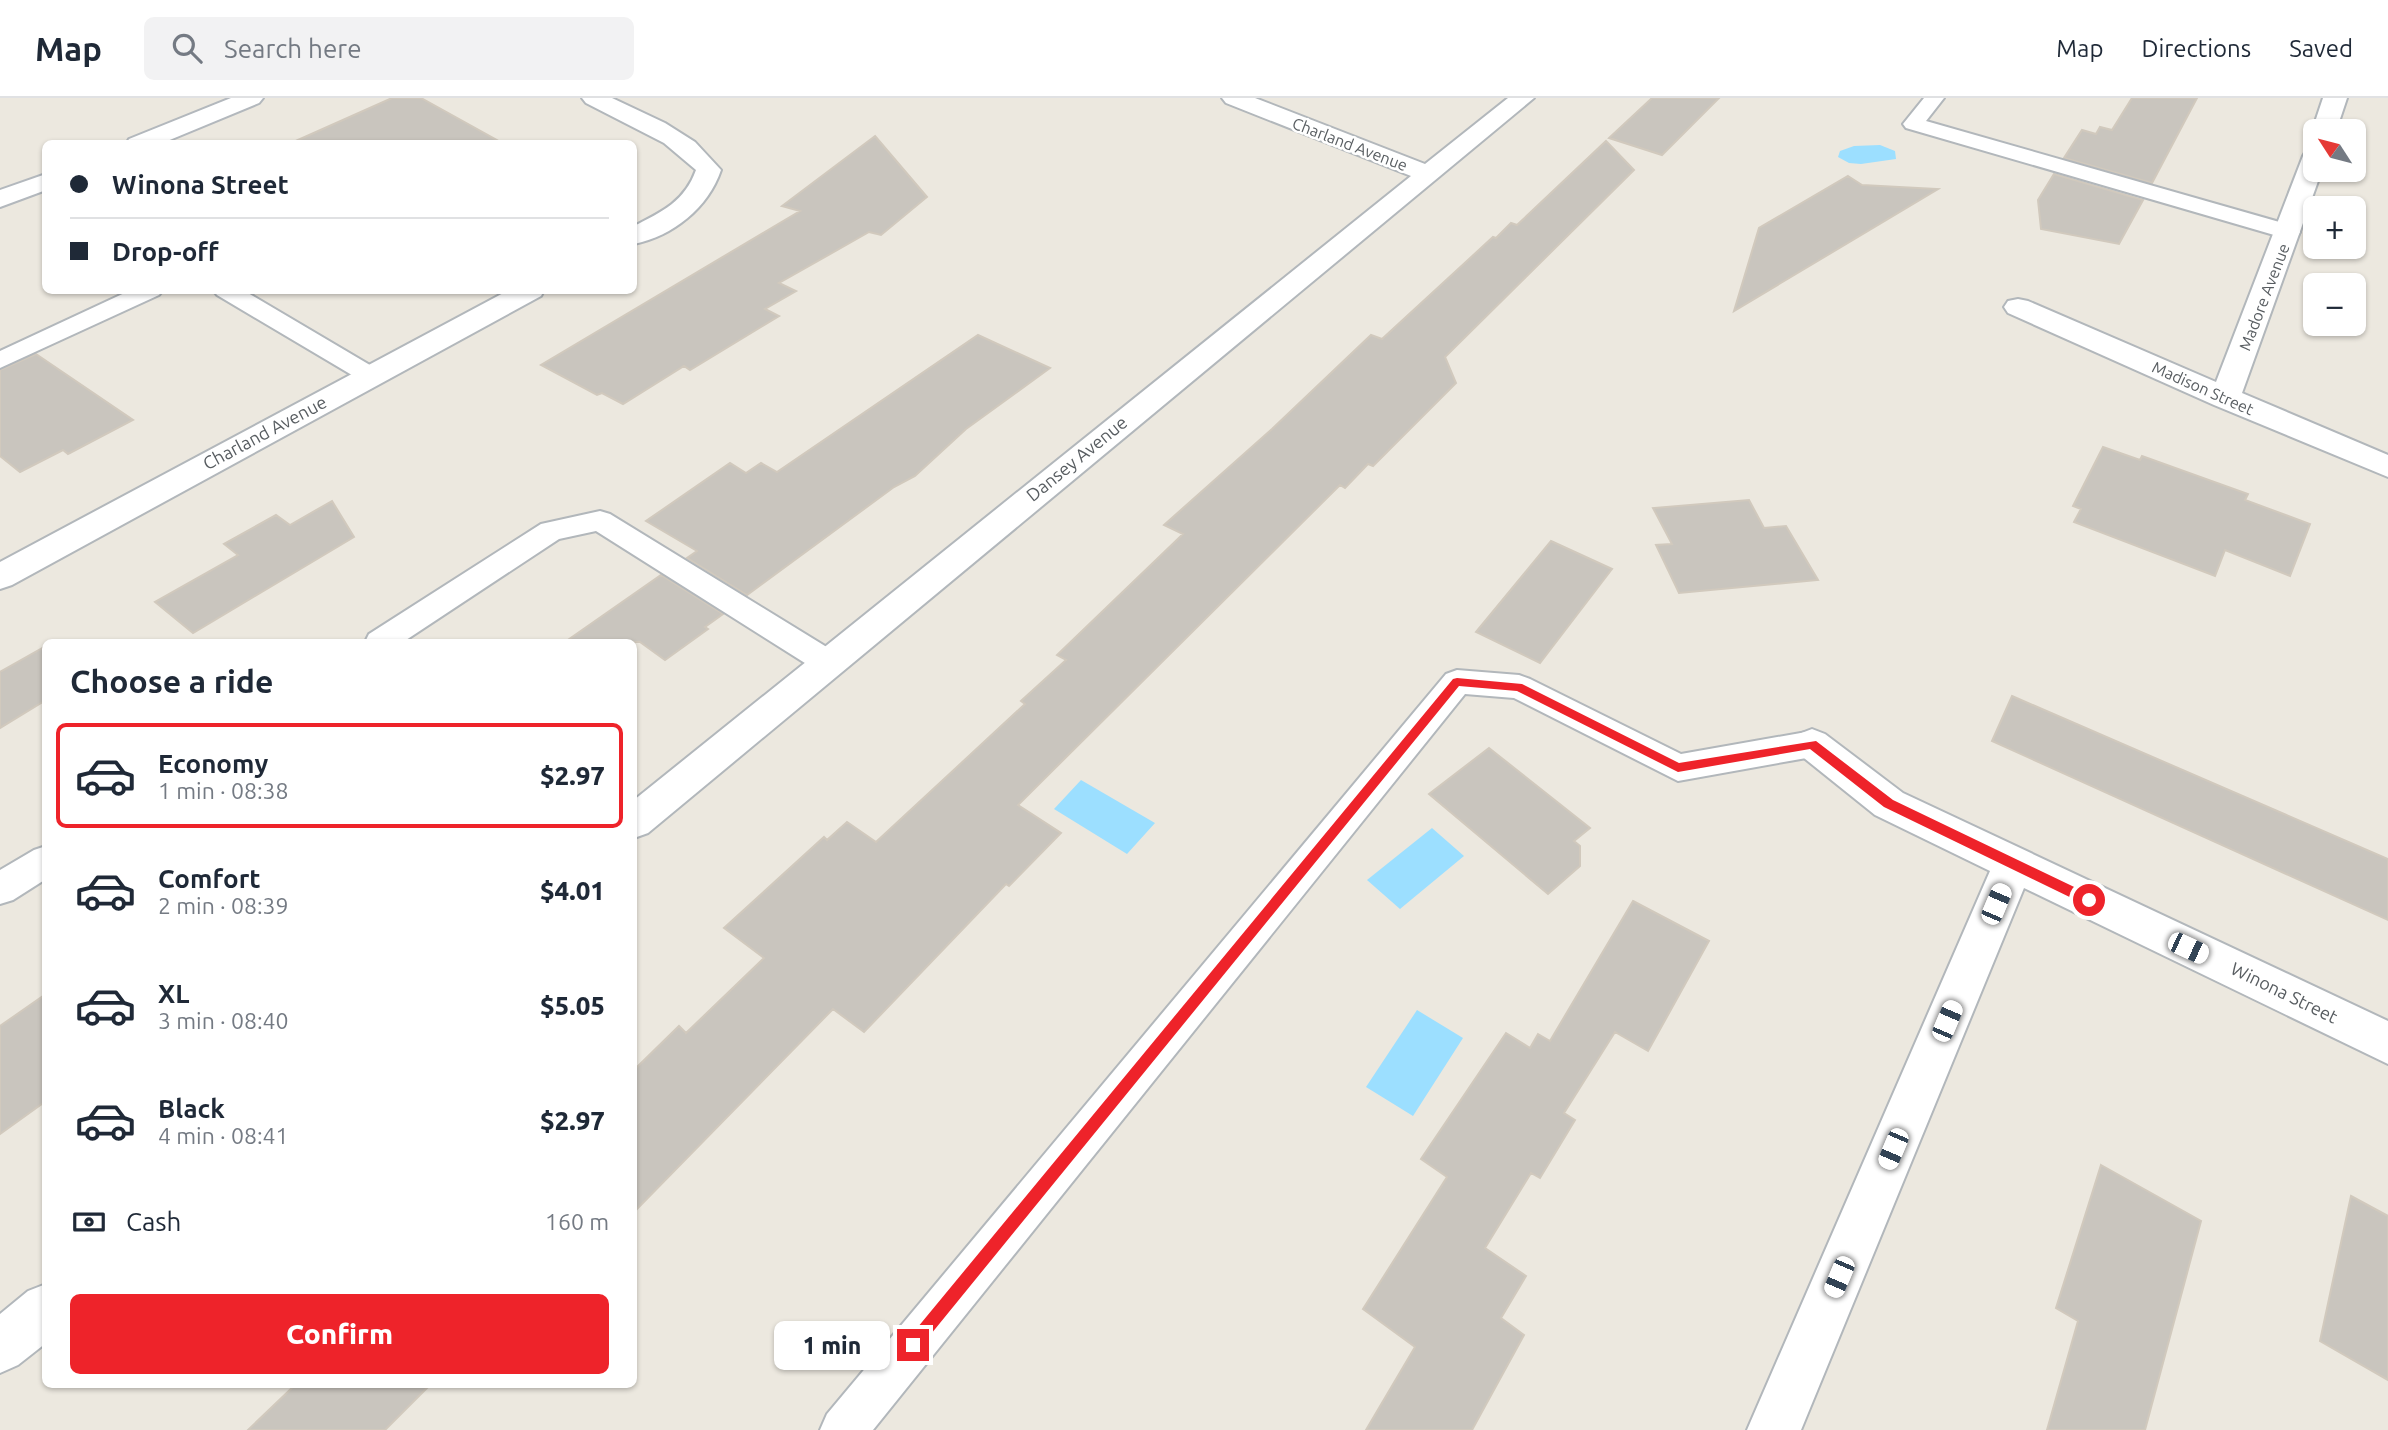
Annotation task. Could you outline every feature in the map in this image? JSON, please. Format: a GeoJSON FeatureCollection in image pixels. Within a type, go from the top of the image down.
{"type":"FeatureCollection","features":[{"type":"Feature","properties":{"kind":"street"},"geometry":{"type":"LineString","coordinates":[[148,140],[251,98]]}},
{"type":"Feature","properties":{"kind":"street"},"geometry":{"type":"LineString","coordinates":[[594,98],[676,140],[702,160],[709,170],[697,197],[683,210],[637,234]]}},
{"type":"Feature","properties":{"kind":"street","name":"Charland Avenue"},"geometry":{"type":"LineString","coordinates":[[1234,98],[1428,174]]}},
{"type":"Feature","properties":{"kind":"street","name":"Dansey Avenue"},"geometry":{"type":"LineString","coordinates":[[637,820],[1522,98]]}},
{"type":"Feature","properties":{"kind":"street"},"geometry":{"type":"LineString","coordinates":[[2328,119],[2335,98]]}},
{"type":"Feature","properties":{"kind":"street","name":"Madore Avenue"},"geometry":{"type":"LineString","coordinates":[[2225,398],[2306,182]]}},
{"type":"Feature","properties":{"kind":"street"},"geometry":{"type":"LineString","coordinates":[[0,199],[42,183]]}},
{"type":"Feature","properties":{"kind":"street","name":"Charland Avenue"},"geometry":{"type":"LineString","coordinates":[[0,577],[524,294]]}},
{"type":"Feature","properties":{"kind":"street","name":"Madison Street"},"geometry":{"type":"LineString","coordinates":[[2018,307],[2388,467]]}},
{"type":"Feature","properties":{"kind":"street","name":"Winona Street"},"geometry":{"type":"LineString","coordinates":[[1812,744],[1889,804],[2388,1044]]}},
{"type":"Feature","properties":{"kind":"street"},"geometry":{"type":"LineString","coordinates":[[1774,1430],[2014,864]]}},
{"type":"Feature","properties":{"kind":"street"},"geometry":{"type":"LineString","coordinates":[[0,1347],[42,1312]]}},
{"type":"Feature","properties":{"kind":"lane"},"geometry":{"type":"LineString","coordinates":[[1934,98],[1913,124],[2289,232]]}},
{"type":"Feature","properties":{"kind":"lane"},"geometry":{"type":"LineString","coordinates":[[0,360],[142,294]]}},
{"type":"Feature","properties":{"kind":"lane"},"geometry":{"type":"LineString","coordinates":[[232,294],[371,376]]}},
{"type":"Feature","properties":{"kind":"lane"},"geometry":{"type":"LineString","coordinates":[[385,639],[551,531],[600,521],[827,662]]}},
{"type":"Feature","properties":{"kind":"lane"},"geometry":{"type":"LineString","coordinates":[[843,1430],[1457,682],[1519,687],[1678,768],[1812,744]]}},
{"type":"Feature","properties":{"kind":"lane"},"geometry":{"type":"LineString","coordinates":[[0,889],[42,863]]}},
{"type":"Feature","properties":{"kind":"water"},"geometry":{"type":"Polygon","coordinates":[[[1880,145],[1895,151],[1896,159],[1861,164],[1849,163],[1838,157],[1840,151],[1854,146],[1880,145]]]}},
{"type":"Feature","properties":{"kind":"water"},"geometry":{"type":"Polygon","coordinates":[[[1081,780],[1155,823],[1127,854],[1054,809],[1081,780]]]}},
{"type":"Feature","properties":{"kind":"water"},"geometry":{"type":"Polygon","coordinates":[[[1432,828],[1464,856],[1400,909],[1367,880],[1432,828]]]}},
{"type":"Feature","properties":{"kind":"water"},"geometry":{"type":"Polygon","coordinates":[[[1417,1010],[1463,1038],[1413,1116],[1366,1087],[1417,1010]]]}},
{"type":"Feature","properties":{"kind":"building"},"geometry":{"type":"Polygon","coordinates":[[[392,98],[421,98],[497,140],[298,140],[392,98]]]}},
{"type":"Feature","properties":{"kind":"building"},"geometry":{"type":"Polygon","coordinates":[[[1652,98],[1719,98],[1662,155],[1609,138],[1652,98]]]}},
{"type":"Feature","properties":{"kind":"building"},"geometry":{"type":"Polygon","coordinates":[[[2132,98],[2197,98],[2152,183],[2064,158],[2082,130],[2096,134],[2100,127],[2112,130],[2132,98]]]}},
{"type":"Feature","properties":{"kind":"building"},"geometry":{"type":"Polygon","coordinates":[[[875,136],[927,197],[881,235],[869,232],[779,283],[796,291],[765,309],[779,316],[690,370],[684,366],[623,404],[602,393],[597,395],[541,365],[800,211],[782,206],[875,136]]]}},
{"type":"Feature","properties":{"kind":"building"},"geometry":{"type":"Polygon","coordinates":[[[1606,141],[1634,170],[1445,357],[1456,383],[1373,466],[1368,464],[1345,488],[1340,485],[1018,805],[1061,833],[1009,886],[1006,884],[864,1032],[833,1009],[637,1209],[637,1067],[679,1026],[686,1033],[764,958],[724,928],[824,837],[827,840],[847,822],[876,842],[1025,704],[1021,701],[1066,660],[1057,655],[1183,534],[1164,525],[1272,429],[1371,335],[1382,339],[1493,237],[1496,238],[1511,223],[1517,225],[1606,141]]]}},
{"type":"Feature","properties":{"kind":"building"},"geometry":{"type":"Polygon","coordinates":[[[2054,174],[2143,200],[2119,244],[2041,229],[2038,200],[2054,174]]]}},
{"type":"Feature","properties":{"kind":"building"},"geometry":{"type":"Polygon","coordinates":[[[1848,176],[1862,185],[1938,189],[1734,311],[1759,228],[1848,176]]]}},
{"type":"Feature","properties":{"kind":"building"},"geometry":{"type":"Polygon","coordinates":[[[978,335],[1050,368],[966,429],[915,476],[894,487],[747,595],[687,558],[697,551],[646,521],[730,463],[746,473],[761,463],[777,472],[978,335]]]}},
{"type":"Feature","properties":{"kind":"building"},"geometry":{"type":"Polygon","coordinates":[[[36,354],[133,420],[68,454],[63,450],[20,472],[0,456],[0,370],[36,354]]]}},
{"type":"Feature","properties":{"kind":"building"},"geometry":{"type":"Polygon","coordinates":[[[2103,447],[2140,460],[2142,456],[2248,494],[2245,500],[2310,524],[2290,576],[2225,550],[2215,576],[2074,522],[2081,509],[2073,506],[2103,447]]]}},
{"type":"Feature","properties":{"kind":"building"},"geometry":{"type":"Polygon","coordinates":[[[1749,500],[1764,528],[1786,526],[1818,580],[1679,593],[1656,545],[1672,544],[1653,508],[1749,500]]]}},
{"type":"Feature","properties":{"kind":"building"},"geometry":{"type":"Polygon","coordinates":[[[332,501],[354,537],[193,633],[155,602],[238,555],[224,544],[276,515],[290,525],[332,501]]]}},
{"type":"Feature","properties":{"kind":"building"},"geometry":{"type":"Polygon","coordinates":[[[1551,541],[1612,569],[1540,663],[1476,632],[1551,541]]]}},
{"type":"Feature","properties":{"kind":"building"},"geometry":{"type":"Polygon","coordinates":[[[661,575],[723,614],[705,627],[708,629],[665,660],[637,642],[637,639],[569,639],[661,575]]]}},
{"type":"Feature","properties":{"kind":"building"},"geometry":{"type":"Polygon","coordinates":[[[42,648],[42,702],[0,728],[0,672],[42,648]]]}},
{"type":"Feature","properties":{"kind":"building"},"geometry":{"type":"Polygon","coordinates":[[[2012,696],[2388,859],[2388,920],[1992,741],[2012,696]]]}},
{"type":"Feature","properties":{"kind":"building"},"geometry":{"type":"Polygon","coordinates":[[[1489,748],[1590,828],[1574,841],[1580,846],[1580,866],[1548,894],[1429,794],[1489,748]]]}},
{"type":"Feature","properties":{"kind":"building"},"geometry":{"type":"Polygon","coordinates":[[[1633,901],[1709,941],[1648,1051],[1615,1032],[1564,1113],[1575,1120],[1540,1178],[1531,1173],[1485,1248],[1526,1276],[1501,1318],[1524,1335],[1472,1430],[1366,1430],[1415,1347],[1363,1309],[1447,1177],[1421,1159],[1506,1033],[1530,1048],[1538,1034],[1550,1041],[1633,901]]]}},
{"type":"Feature","properties":{"kind":"building"},"geometry":{"type":"Polygon","coordinates":[[[42,997],[42,1104],[0,1134],[0,1026],[42,997]]]}},
{"type":"Feature","properties":{"kind":"building"},"geometry":{"type":"Polygon","coordinates":[[[2101,1165],[2201,1221],[2145,1430],[2047,1430],[2078,1321],[2056,1308],[2101,1165]]]}},
{"type":"Feature","properties":{"kind":"building"},"geometry":{"type":"Polygon","coordinates":[[[2351,1196],[2388,1216],[2388,1380],[2320,1341],[2351,1196]]]}},
{"type":"Feature","properties":{"kind":"building"},"geometry":{"type":"Polygon","coordinates":[[[292,1388],[427,1388],[385,1430],[248,1430],[292,1388]]]}},
{"type":"Feature","properties":{"kind":"route"},"geometry":{"type":"LineString","coordinates":[[913,1345],[1457,682],[1519,687],[1678,768],[1812,744],[1889,804],[2089,900]]}}]}
